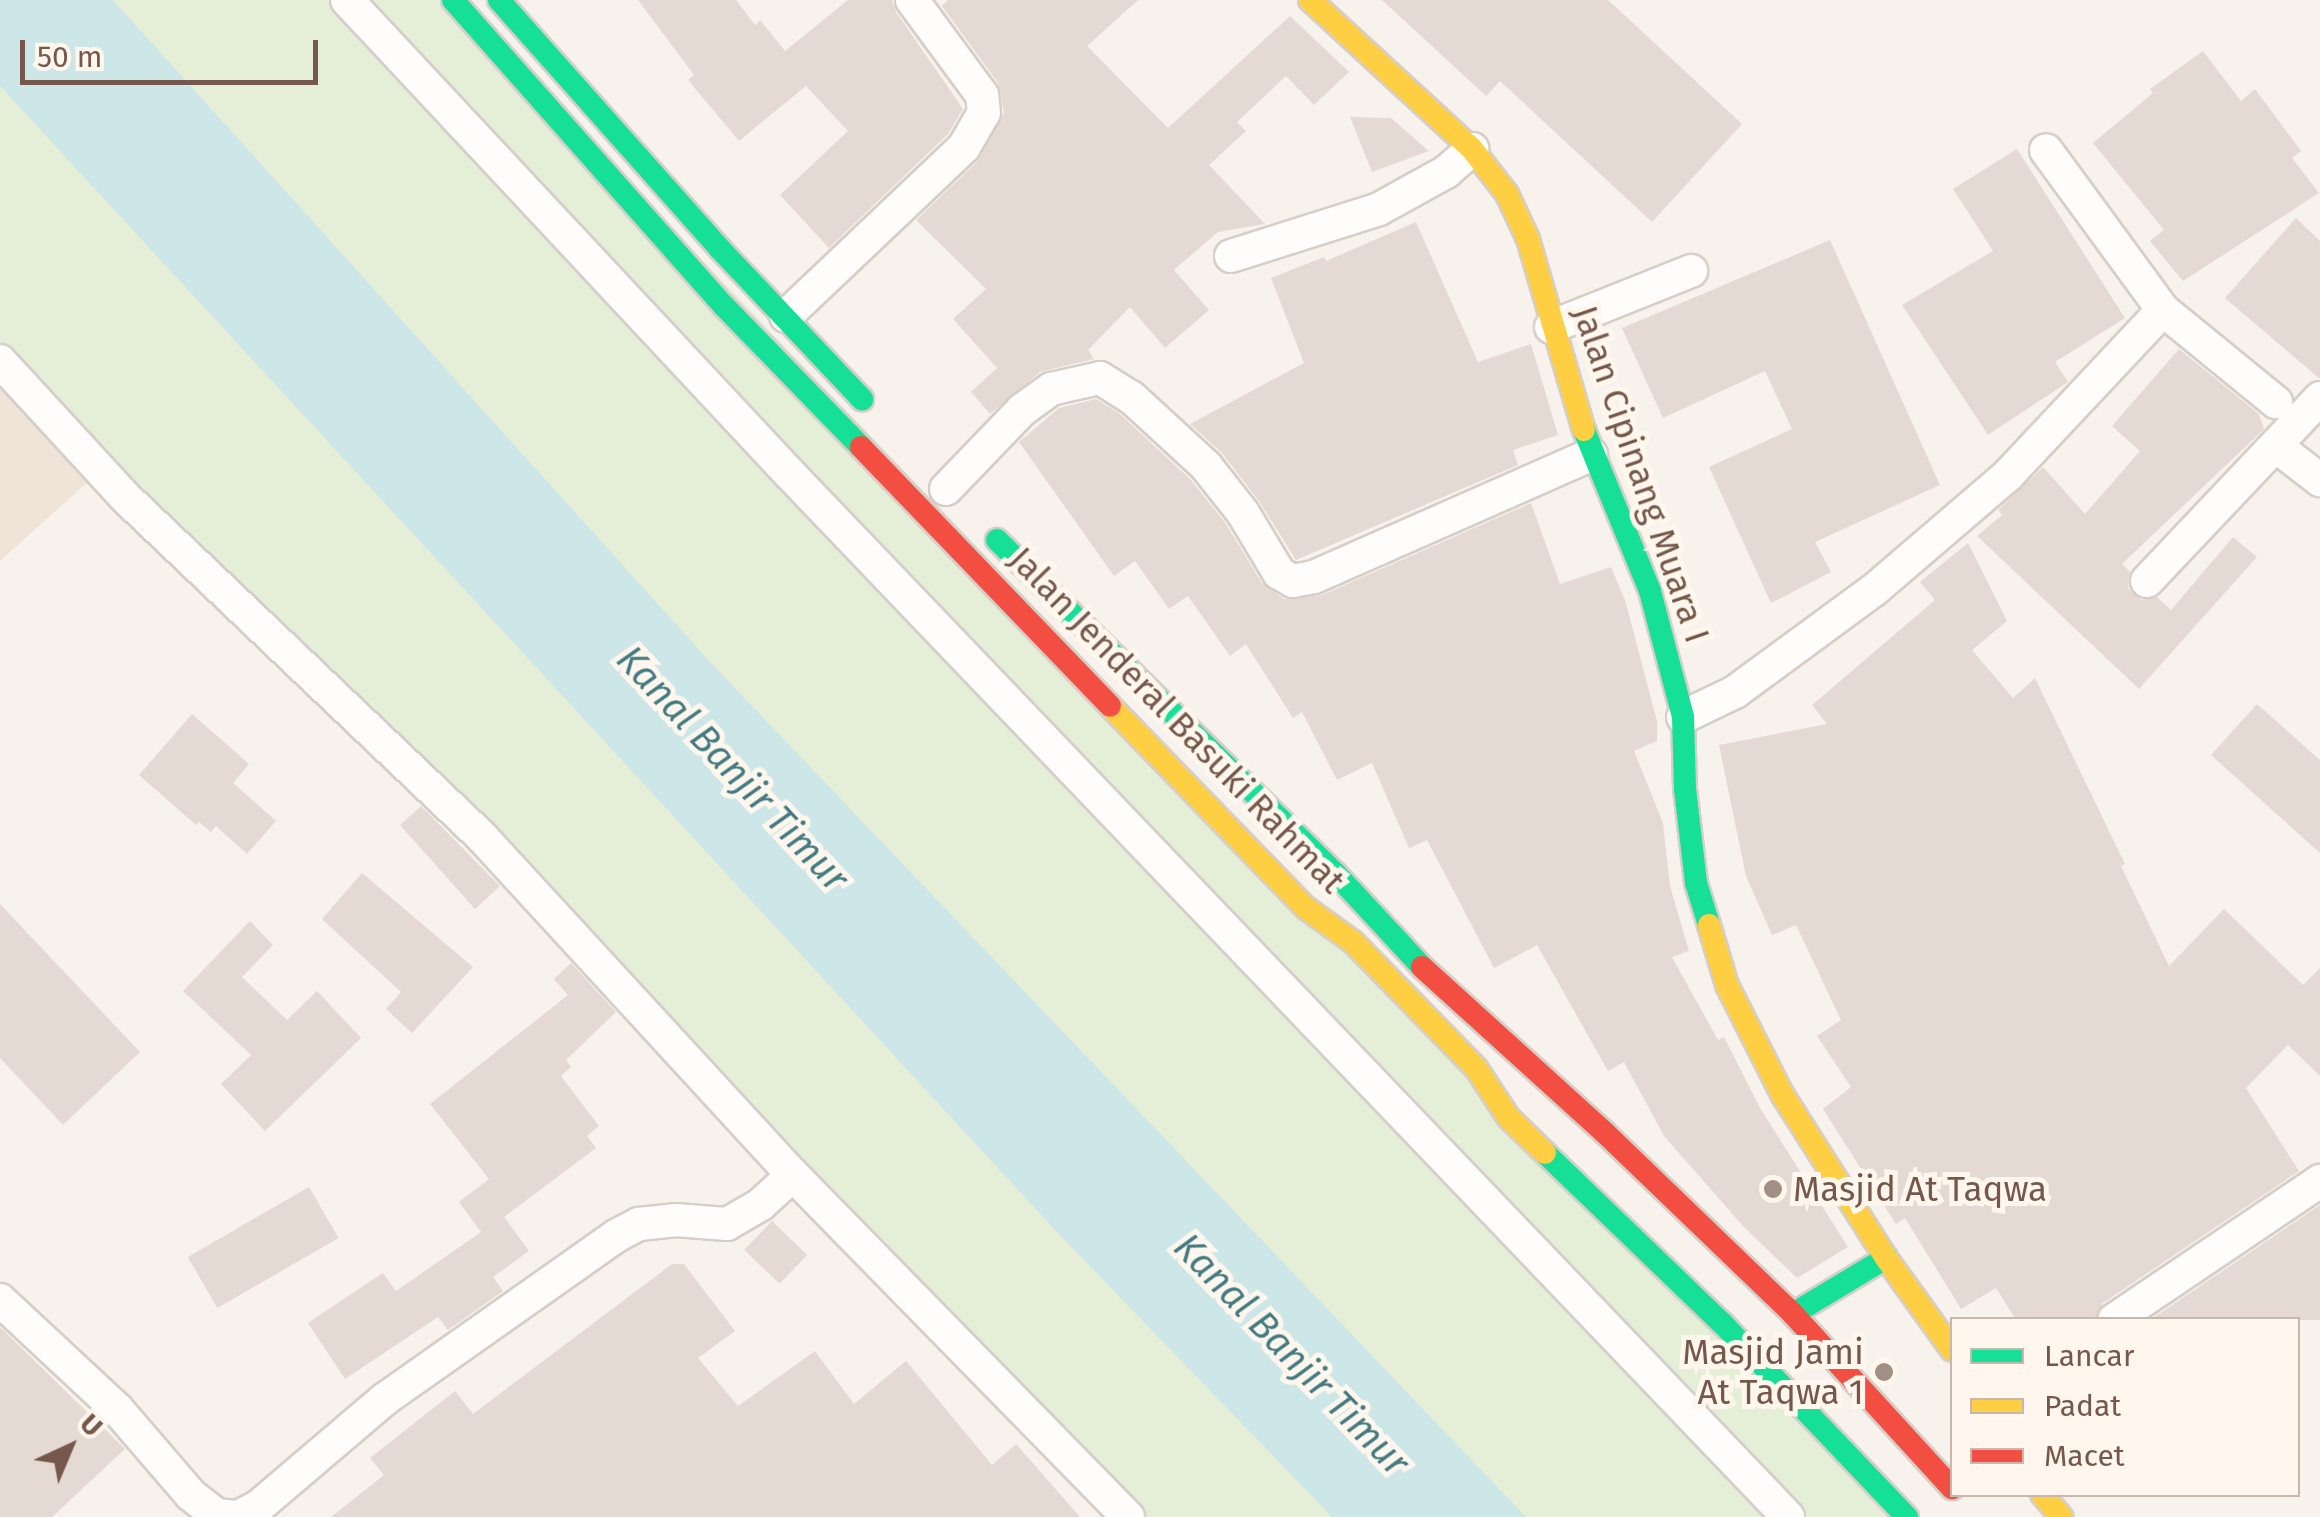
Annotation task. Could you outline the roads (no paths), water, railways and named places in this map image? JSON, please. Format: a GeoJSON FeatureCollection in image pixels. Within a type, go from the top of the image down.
{"type":"FeatureCollection","features":[{"type":"Feature","properties":{"kind":"main road","name":"Jalan Jenderal Basuki Rahmat"},"geometry":{"type":"LineString","coordinates":[[453,0],[724,306],[1306,908],[1353,942],[1463,1054],[1510,1118],[1723,1324],[1908,1517]]}},
{"type":"Feature","properties":{"kind":"main road"},"geometry":{"type":"LineString","coordinates":[[499,0],[879,417]]}},
{"type":"Feature","properties":{"kind":"main road","name":"Jalan Cipinang Muara I"},"geometry":{"type":"LineString","coordinates":[[1310,0],[1472,150],[1508,194],[1528,239],[1591,454],[1650,590],[1683,717],[1684,789],[1696,883],[1727,985],[1782,1094],[1886,1258],[1950,1347]]}},
{"type":"Feature","properties":{"kind":"main road","name":"Jalan Jenderal Basuki Rahmat"},"geometry":{"type":"LineString","coordinates":[[986,529],[1336,874],[1410,956],[1604,1132],[1793,1314],[1950,1485]]}},
{"type":"Feature","properties":{"kind":"main road"},"geometry":{"type":"LineString","coordinates":[[1793,1314],[1886,1258]]}},
{"type":"Feature","properties":{"kind":"main road"},"geometry":{"type":"LineString","coordinates":[[2044,1497],[2061,1517]]}},
{"type":"Feature","properties":{"kind":"street"},"geometry":{"type":"LineString","coordinates":[[347,0],[789,473],[1788,1517]]}},
{"type":"Feature","properties":{"kind":"street"},"geometry":{"type":"LineString","coordinates":[[786,316],[964,147],[984,114],[982,95],[912,0]]}},
{"type":"Feature","properties":{"kind":"street"},"geometry":{"type":"LineString","coordinates":[[1231,256],[1379,209],[1446,172],[1472,150]]}},
{"type":"Feature","properties":{"kind":"street"},"geometry":{"type":"LineString","coordinates":[[2046,150],[2163,310],[2276,402]]}},
{"type":"Feature","properties":{"kind":"street"},"geometry":{"type":"LineString","coordinates":[[1551,327],[1691,271]]}},
{"type":"Feature","properties":{"kind":"street"},"geometry":{"type":"LineString","coordinates":[[1683,717],[1735,692],[1922,548],[2008,475],[2163,310]]}},
{"type":"Feature","properties":{"kind":"street"},"geometry":{"type":"LineString","coordinates":[[0,360],[124,497],[482,837],[793,1176],[1128,1517]]}},
{"type":"Feature","properties":{"kind":"street"},"geometry":{"type":"LineString","coordinates":[[946,489],[1022,410],[1061,386],[1100,378],[1131,397],[1206,466],[1242,513],[1279,573],[1293,581],[1314,577],[1591,454]]}},
{"type":"Feature","properties":{"kind":"street"},"geometry":{"type":"LineString","coordinates":[[2147,581],[2320,398]]}},
{"type":"Feature","properties":{"kind":"street"},"geometry":{"type":"LineString","coordinates":[[2276,446],[2320,480]]}},
{"type":"Feature","properties":{"kind":"street"},"geometry":{"type":"LineString","coordinates":[[0,1300],[117,1409],[174,1478],[230,1516],[258,1507],[385,1399],[616,1236],[639,1224],[674,1220],[726,1224],[761,1204],[793,1176]]}},
{"type":"Feature","properties":{"kind":"street"},"geometry":{"type":"LineString","coordinates":[[2118,1317],[2320,1180]]}},
{"type":"Feature","properties":{"kind":"water","name":"Kanal Banjir Timur"},"geometry":{"type":"Polygon","coordinates":[[[0,0],[113,0],[711,663],[1526,1517],[1332,1517],[1055,1230],[0,86],[0,0]]]}},
{"type":"Feature","properties":{"kind":"place","name":"Masjid At Taqwa"},"geometry":{"type":"Point","coordinates":[1773,1189]}},
{"type":"Feature","properties":{"kind":"place","name":"Masjid Jami At Taqwa 1"},"geometry":{"type":"Point","coordinates":[1884,1372]}}]}
